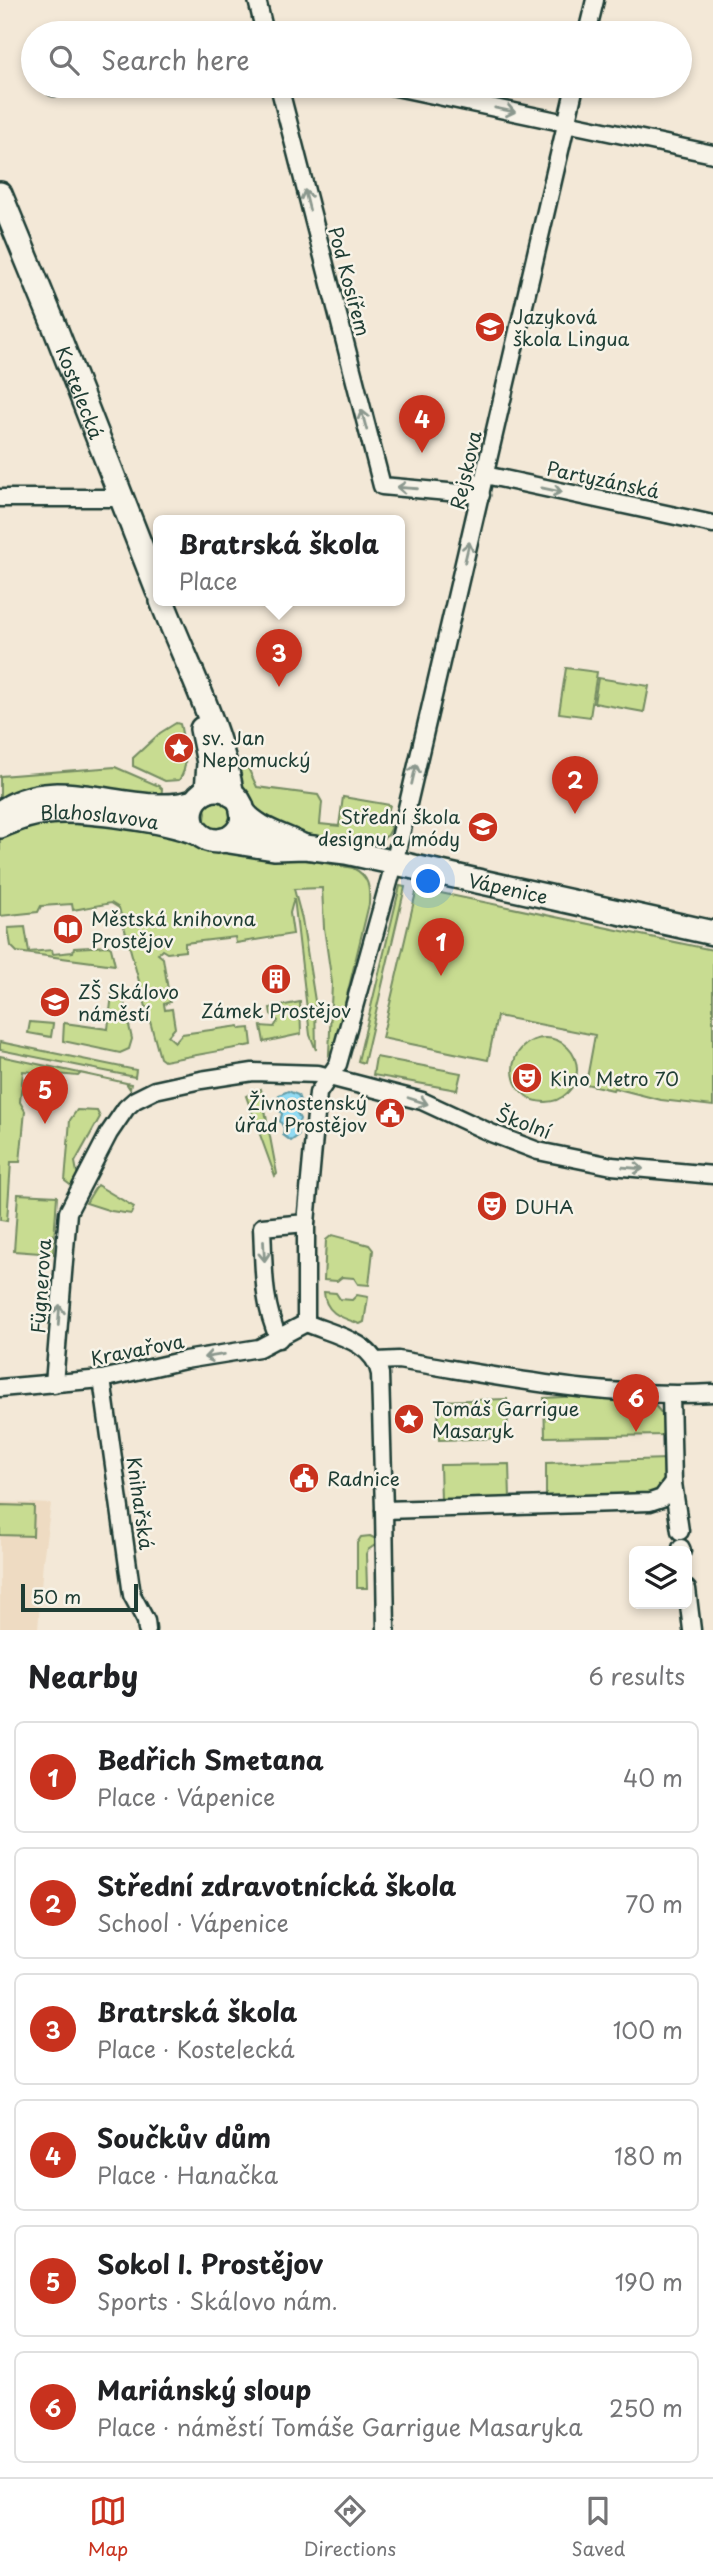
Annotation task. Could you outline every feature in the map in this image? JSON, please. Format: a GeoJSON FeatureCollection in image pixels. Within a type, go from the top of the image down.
{"type":"FeatureCollection","features":[{"type":"Feature","properties":{"kind":"main road","name":"Kostelecká"},"geometry":{"type":"LineString","coordinates":[[0,194],[153,578]]}},
{"type":"Feature","properties":{"kind":"main road"},"geometry":{"type":"LineString","coordinates":[[164,606],[190,671],[226,763],[237,803],[239,828],[234,835],[223,840],[207,840],[197,833],[191,818],[201,797],[209,764],[190,671]]}},
{"type":"Feature","properties":{"kind":"main road"},"geometry":{"type":"LineString","coordinates":[[201,797],[223,790],[237,803]]}},
{"type":"Feature","properties":{"kind":"main road","name":"Blahoslavova"},"geometry":{"type":"LineString","coordinates":[[0,813],[24,800],[42,795],[68,795],[169,806],[201,797]]}},
{"type":"Feature","properties":{"kind":"main road","name":"Vápenice"},"geometry":{"type":"LineString","coordinates":[[237,803],[250,822],[304,847]]}},
{"type":"Feature","properties":{"kind":"main road","name":"Blahoslavova"},"geometry":{"type":"LineString","coordinates":[[0,826],[25,816],[48,811],[67,811],[181,826],[197,833]]}},
{"type":"Feature","properties":{"kind":"main road","name":"Vápenice"},"geometry":{"type":"LineString","coordinates":[[223,840],[274,848],[304,847],[346,852],[713,933]]}},
{"type":"Feature","properties":{"kind":"street"},"geometry":{"type":"LineString","coordinates":[[257,0],[262,21]]}},
{"type":"Feature","properties":{"kind":"street"},"geometry":{"type":"LineString","coordinates":[[590,21],[595,0]]}},
{"type":"Feature","properties":{"kind":"street","name":"Pod Kosířem"},"geometry":{"type":"LineString","coordinates":[[282,98],[382,486],[481,495]]}},
{"type":"Feature","properties":{"kind":"street"},"geometry":{"type":"LineString","coordinates":[[449,98],[713,154]]}},
{"type":"Feature","properties":{"kind":"street","name":"Rejskova"},"geometry":{"type":"LineString","coordinates":[[306,1322],[306,1223],[318,1093],[338,1063],[394,864],[572,98]]}},
{"type":"Feature","properties":{"kind":"street","name":"Partyzánská"},"geometry":{"type":"LineString","coordinates":[[485,475],[713,524]]}},
{"type":"Feature","properties":{"kind":"street"},"geometry":{"type":"LineString","coordinates":[[0,498],[121,498]]}},
{"type":"Feature","properties":{"kind":"street","name":"Školní"},"geometry":{"type":"LineString","coordinates":[[166,1087],[253,1072],[328,1076],[422,1101],[538,1152],[612,1166],[713,1175]]}},
{"type":"Feature","properties":{"kind":"street","name":"Fügnerova"},"geometry":{"type":"LineString","coordinates":[[54,1384],[65,1223],[77,1193],[125,1108],[145,1093],[166,1087]]}},
{"type":"Feature","properties":{"kind":"street"},"geometry":{"type":"LineString","coordinates":[[279,1339],[266,1304],[262,1227],[306,1223]]}},
{"type":"Feature","properties":{"kind":"street"},"geometry":{"type":"LineString","coordinates":[[306,1322],[365,1348],[377,1361],[380,1374],[386,1630]]}},
{"type":"Feature","properties":{"kind":"street","name":"Kravařova"},"geometry":{"type":"LineString","coordinates":[[0,1388],[102,1379],[185,1360],[259,1348],[306,1322]]}},
{"type":"Feature","properties":{"kind":"street"},"geometry":{"type":"LineString","coordinates":[[377,1361],[398,1360],[579,1390],[671,1395],[713,1392]]}},
{"type":"Feature","properties":{"kind":"street","name":"Knihařská"},"geometry":{"type":"LineString","coordinates":[[102,1379],[132,1595],[146,1621],[147,1630]]}},
{"type":"Feature","properties":{"kind":"street"},"geometry":{"type":"LineString","coordinates":[[671,1395],[673,1483],[680,1531]]}},
{"type":"Feature","properties":{"kind":"street"},"geometry":{"type":"LineString","coordinates":[[384,1510],[650,1502],[662,1498],[673,1483]]}},
{"type":"Feature","properties":{"kind":"street"},"geometry":{"type":"LineString","coordinates":[[689,1609],[692,1630]]}},
{"type":"Feature","properties":{"kind":"shaded area"},"geometry":{"type":"Polygon","coordinates":[[[0,1502],[51,1504],[43,1561],[38,1630],[0,1630],[0,1502]]]}},
{"type":"Feature","properties":{"kind":"green space"},"geometry":{"type":"Polygon","coordinates":[[[566,668],[597,672],[590,717],[559,713],[566,668]]]}},
{"type":"Feature","properties":{"kind":"green space"},"geometry":{"type":"Polygon","coordinates":[[[598,678],[649,686],[644,712],[594,703],[598,678]]]}},
{"type":"Feature","properties":{"kind":"green space"},"geometry":{"type":"Polygon","coordinates":[[[176,723],[180,724],[185,755],[179,780],[165,781],[133,766],[133,758],[160,733],[176,723]]]}},
{"type":"Feature","properties":{"kind":"green space"},"geometry":{"type":"Polygon","coordinates":[[[115,767],[159,786],[162,789],[161,801],[0,804],[0,776],[115,767]]]}},
{"type":"Feature","properties":{"kind":"green space"},"geometry":{"type":"Polygon","coordinates":[[[234,767],[248,768],[257,787],[318,795],[322,802],[320,824],[339,826],[343,797],[390,805],[385,824],[392,827],[388,835],[372,846],[310,835],[279,825],[255,812],[248,804],[234,767]]]}},
{"type":"Feature","properties":{"kind":"green space"},"geometry":{"type":"Polygon","coordinates":[[[220,799],[230,805],[234,818],[227,830],[217,834],[204,828],[204,804],[220,799]]]}},
{"type":"Feature","properties":{"kind":"green space"},"geometry":{"type":"Polygon","coordinates":[[[56,817],[154,829],[210,851],[267,853],[353,868],[362,875],[369,887],[369,904],[335,1045],[329,1054],[332,983],[324,928],[322,888],[294,889],[302,919],[315,1001],[316,1050],[310,1035],[294,898],[290,913],[293,934],[236,943],[235,937],[185,943],[185,951],[167,953],[162,950],[158,954],[163,958],[170,1002],[164,1004],[165,1010],[172,1009],[175,1028],[168,1036],[175,1042],[182,1034],[239,1026],[240,1029],[250,1028],[252,1045],[164,1061],[160,1058],[119,908],[111,903],[73,910],[72,904],[41,906],[38,912],[0,916],[0,839],[56,817]]]}},
{"type":"Feature","properties":{"kind":"green space"},"geometry":{"type":"Polygon","coordinates":[[[400,886],[405,887],[364,1063],[358,1061],[400,886]]]}},
{"type":"Feature","properties":{"kind":"green space"},"geometry":{"type":"Polygon","coordinates":[[[417,888],[713,950],[713,1106],[661,1100],[586,1084],[595,1035],[497,1016],[488,1060],[382,1038],[417,888]]]}},
{"type":"Feature","properties":{"kind":"green space"},"geometry":{"type":"Polygon","coordinates":[[[25,927],[29,952],[52,950],[53,954],[73,952],[74,948],[108,946],[111,948],[115,965],[17,952],[11,946],[8,928],[25,927]]]}},
{"type":"Feature","properties":{"kind":"green space"},"geometry":{"type":"Polygon","coordinates":[[[113,985],[120,985],[132,1039],[129,1049],[120,1053],[63,1041],[64,1023],[108,1029],[113,985]]]}},
{"type":"Feature","properties":{"kind":"green space"},"geometry":{"type":"Polygon","coordinates":[[[300,1002],[301,1034],[264,1042],[261,1026],[274,1027],[278,1021],[271,1014],[270,1008],[300,1002]]]}},
{"type":"Feature","properties":{"kind":"green space"},"geometry":{"type":"Polygon","coordinates":[[[30,1022],[53,1024],[51,1037],[28,1033],[30,1022]]]}},
{"type":"Feature","properties":{"kind":"green space"},"geometry":{"type":"Polygon","coordinates":[[[545,1038],[557,1040],[568,1047],[575,1058],[575,1082],[568,1093],[557,1100],[545,1102],[533,1100],[522,1093],[515,1082],[513,1070],[515,1058],[522,1047],[533,1040],[545,1038]]]}},
{"type":"Feature","properties":{"kind":"green space"},"geometry":{"type":"Polygon","coordinates":[[[0,1042],[136,1070],[135,1077],[0,1050],[0,1042]]]}},
{"type":"Feature","properties":{"kind":"green space"},"geometry":{"type":"Polygon","coordinates":[[[0,1056],[81,1073],[78,1076],[23,1071],[20,1102],[25,1111],[20,1162],[11,1162],[7,1221],[0,1220],[0,1056]]]}},
{"type":"Feature","properties":{"kind":"green space"},"geometry":{"type":"Polygon","coordinates":[[[376,1057],[461,1073],[457,1090],[373,1075],[376,1057]]]}},
{"type":"Feature","properties":{"kind":"green space"},"geometry":{"type":"Polygon","coordinates":[[[261,1089],[277,1174],[275,1176],[246,1096],[261,1089]]]}},
{"type":"Feature","properties":{"kind":"green space"},"geometry":{"type":"Polygon","coordinates":[[[77,1110],[97,1111],[100,1117],[75,1162],[78,1178],[73,1187],[65,1181],[70,1120],[77,1110]]]}},
{"type":"Feature","properties":{"kind":"green space"},"geometry":{"type":"Polygon","coordinates":[[[97,1185],[134,1207],[131,1214],[86,1203],[97,1185]]]}},
{"type":"Feature","properties":{"kind":"green space"},"geometry":{"type":"Polygon","coordinates":[[[18,1194],[57,1196],[53,1254],[14,1251],[18,1194]]]}},
{"type":"Feature","properties":{"kind":"green space"},"geometry":{"type":"Polygon","coordinates":[[[332,1235],[369,1245],[373,1250],[369,1285],[358,1284],[354,1278],[324,1280],[326,1240],[332,1235]]]}},
{"type":"Feature","properties":{"kind":"green space"},"geometry":{"type":"Polygon","coordinates":[[[324,1292],[336,1293],[340,1299],[352,1300],[357,1295],[368,1297],[364,1322],[360,1324],[336,1314],[328,1305],[324,1292]]]}},
{"type":"Feature","properties":{"kind":"green space"},"geometry":{"type":"Polygon","coordinates":[[[580,1396],[652,1402],[664,1416],[666,1435],[545,1437],[544,1398],[580,1396]]]}},
{"type":"Feature","properties":{"kind":"green space"},"geometry":{"type":"Polygon","coordinates":[[[507,1399],[508,1438],[439,1440],[438,1401],[507,1399]]]}},
{"type":"Feature","properties":{"kind":"green space"},"geometry":{"type":"Polygon","coordinates":[[[666,1459],[664,1481],[648,1494],[546,1497],[546,1463],[666,1459]]]}},
{"type":"Feature","properties":{"kind":"green space"},"geometry":{"type":"Polygon","coordinates":[[[509,1464],[510,1499],[441,1501],[440,1465],[509,1464]]]}},
{"type":"Feature","properties":{"kind":"green space"},"geometry":{"type":"Polygon","coordinates":[[[0,1505],[34,1506],[33,1536],[0,1535],[0,1505]]]}},
{"type":"Feature","properties":{"kind":"green space"},"geometry":{"type":"Polygon","coordinates":[[[370,1536],[378,1540],[378,1543],[366,1554],[367,1588],[357,1588],[357,1543],[361,1537],[370,1536]]]}},
{"type":"Feature","properties":{"kind":"water"},"geometry":{"type":"Polygon","coordinates":[[[288,1091],[298,1095],[301,1103],[297,1113],[300,1119],[297,1127],[299,1135],[291,1141],[283,1135],[284,1128],[280,1121],[282,1114],[276,1104],[279,1095],[288,1091]]]}},
{"type":"Feature","properties":{"kind":"place","name":"Jazyková škola Lingua"},"geometry":{"type":"Point","coordinates":[490,327]}},
{"type":"Feature","properties":{"kind":"place","name":"Součkův dům"},"geometry":{"type":"Point","coordinates":[422,453]}},
{"type":"Feature","properties":{"kind":"place","name":"Bratrská škola"},"geometry":{"type":"Point","coordinates":[279,687]}},
{"type":"Feature","properties":{"kind":"place","name":"sv. Jan Nepomucký"},"geometry":{"type":"Point","coordinates":[179,748]}},
{"type":"Feature","properties":{"kind":"place","name":"Střední zdravotnícká škola"},"geometry":{"type":"Point","coordinates":[575,814]}},
{"type":"Feature","properties":{"kind":"place","name":"Střední škola designu a módy"},"geometry":{"type":"Point","coordinates":[483,827]}},
{"type":"Feature","properties":{"kind":"place","name":"Městská knihovna Prostějov"},"geometry":{"type":"Point","coordinates":[68,929]}},
{"type":"Feature","properties":{"kind":"place","name":"Bedřich Smetana"},"geometry":{"type":"Point","coordinates":[441,976]}},
{"type":"Feature","properties":{"kind":"place","name":"Zámek Prostějov"},"geometry":{"type":"Point","coordinates":[276,979]}},
{"type":"Feature","properties":{"kind":"place","name":"ZŠ Skálovo náměstí"},"geometry":{"type":"Point","coordinates":[55,1002]}},
{"type":"Feature","properties":{"kind":"place","name":"Kino Metro 70"},"geometry":{"type":"Point","coordinates":[527,1078]}},
{"type":"Feature","properties":{"kind":"place","name":"Živnostenský úřad Prostějov"},"geometry":{"type":"Point","coordinates":[390,1113]}},
{"type":"Feature","properties":{"kind":"place","name":"Sokol I. Prostějov"},"geometry":{"type":"Point","coordinates":[45,1124]}},
{"type":"Feature","properties":{"kind":"place","name":"DUHA"},"geometry":{"type":"Point","coordinates":[492,1206]}},
{"type":"Feature","properties":{"kind":"place","name":"Tomáš Garrigue Masaryk"},"geometry":{"type":"Point","coordinates":[409,1419]}},
{"type":"Feature","properties":{"kind":"place","name":"Mariánský sloup"},"geometry":{"type":"Point","coordinates":[636,1432]}},
{"type":"Feature","properties":{"kind":"place","name":"Radnice"},"geometry":{"type":"Point","coordinates":[304,1478]}}]}
